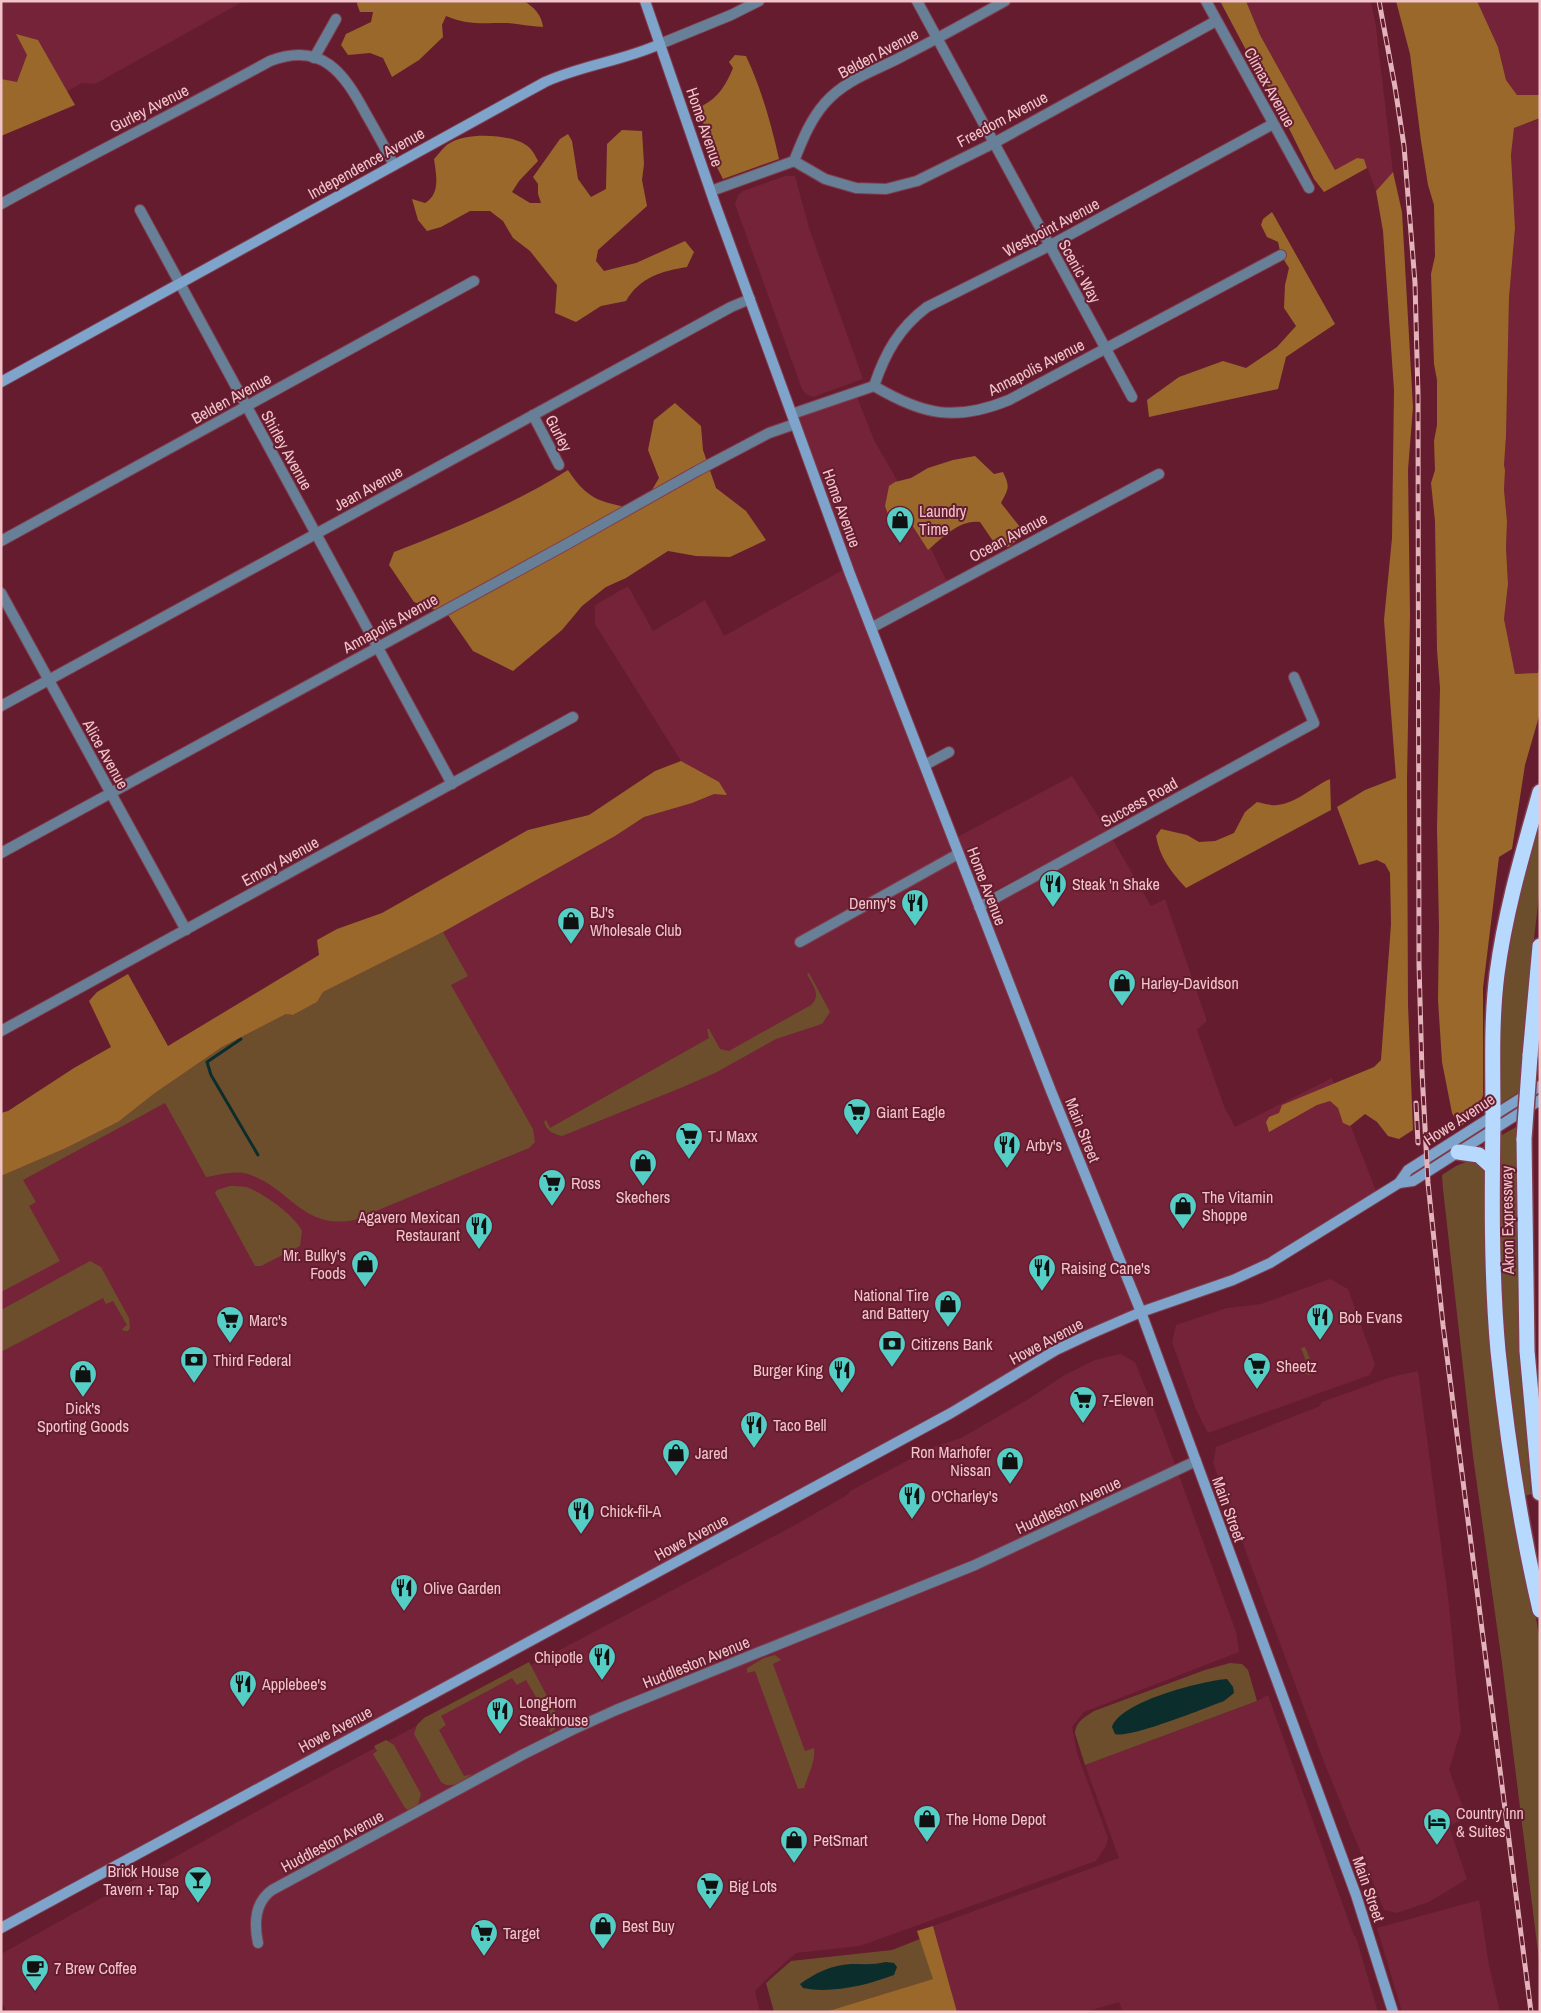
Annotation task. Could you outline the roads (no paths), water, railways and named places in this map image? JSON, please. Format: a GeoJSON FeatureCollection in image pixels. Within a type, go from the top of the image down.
{"type":"FeatureCollection","features":[{"type":"Feature","properties":{"kind":"highway"},"geometry":{"type":"LineString","coordinates":[[1540,792],[1508,911],[1493,1007],[1491,1067],[1493,1122],[1492,1206],[1498,1350],[1509,1448],[1532,1577],[1540,1610]]}},
{"type":"Feature","properties":{"kind":"highway","name":"Akron Expressway"},"geometry":{"type":"LineString","coordinates":[[1540,946],[1524,1139],[1527,1351],[1540,1494]]}},
{"type":"Feature","properties":{"kind":"highway"},"geometry":{"type":"LineString","coordinates":[[1458,1152],[1479,1155],[1492,1167]]}},
{"type":"Feature","properties":{"kind":"street","name":"Home Avenue"},"geometry":{"type":"LineString","coordinates":[[645,1],[793,419],[1023,1021]]}},
{"type":"Feature","properties":{"kind":"street","name":"Independence Avenue"},"geometry":{"type":"LineString","coordinates":[[1,382],[552,78],[574,70],[631,55],[731,15],[759,1]]}},
{"type":"Feature","properties":{"kind":"street","name":"Scenic Way"},"geometry":{"type":"LineString","coordinates":[[917,1],[1132,397]]}},
{"type":"Feature","properties":{"kind":"street","name":"Belden Avenue"},"geometry":{"type":"LineString","coordinates":[[794,161],[814,117],[836,92],[862,75],[937,39],[1005,1]]}},
{"type":"Feature","properties":{"kind":"street","name":"Climax Avenue"},"geometry":{"type":"LineString","coordinates":[[1206,1],[1309,188]]}},
{"type":"Feature","properties":{"kind":"street"},"geometry":{"type":"LineString","coordinates":[[314,58],[336,19]]}},
{"type":"Feature","properties":{"kind":"street","name":"Freedom Avenue"},"geometry":{"type":"LineString","coordinates":[[794,161],[836,183],[856,188],[886,188],[916,181],[994,143],[1216,21]]}},
{"type":"Feature","properties":{"kind":"street","name":"Gurley Avenue"},"geometry":{"type":"LineString","coordinates":[[1,204],[270,61],[289,56],[301,56],[325,61],[346,79],[394,165]]}},
{"type":"Feature","properties":{"kind":"street","name":"Westpoint Avenue"},"geometry":{"type":"LineString","coordinates":[[874,386],[890,347],[909,322],[918,314],[943,298],[972,287],[1273,124]]}},
{"type":"Feature","properties":{"kind":"street"},"geometry":{"type":"LineString","coordinates":[[711,191],[794,161]]}},
{"type":"Feature","properties":{"kind":"street","name":"Shirley Avenue"},"geometry":{"type":"LineString","coordinates":[[140,210],[452,784]]}},
{"type":"Feature","properties":{"kind":"street","name":"Annapolis Avenue"},"geometry":{"type":"LineString","coordinates":[[1,853],[793,419],[874,386],[909,405],[946,413],[968,412],[1009,400],[1280,255]]}},
{"type":"Feature","properties":{"kind":"street","name":"Belden Avenue"},"geometry":{"type":"LineString","coordinates":[[1,540],[474,281]]}},
{"type":"Feature","properties":{"kind":"street","name":"Jean Avenue"},"geometry":{"type":"LineString","coordinates":[[1,706],[731,307],[750,299]]}},
{"type":"Feature","properties":{"kind":"street","name":"Gurley"},"geometry":{"type":"LineString","coordinates":[[533,415],[559,464]]}},
{"type":"Feature","properties":{"kind":"street","name":"Ocean Avenue"},"geometry":{"type":"LineString","coordinates":[[872,628],[1159,474]]}},
{"type":"Feature","properties":{"kind":"street","name":"Alice Avenue"},"geometry":{"type":"LineString","coordinates":[[1,593],[186,930]]}},
{"type":"Feature","properties":{"kind":"street","name":"Success Road"},"geometry":{"type":"LineString","coordinates":[[979,907],[1314,723],[1294,677]]}},
{"type":"Feature","properties":{"kind":"street","name":"Emory Avenue"},"geometry":{"type":"LineString","coordinates":[[1,1031],[573,717]]}},
{"type":"Feature","properties":{"kind":"street"},"geometry":{"type":"LineString","coordinates":[[924,765],[949,752]]}},
{"type":"Feature","properties":{"kind":"street"},"geometry":{"type":"LineString","coordinates":[[800,942],[958,854]]}},
{"type":"Feature","properties":{"kind":"street","name":"Main Street"},"geometry":{"type":"LineString","coordinates":[[1023,1021],[1141,1312],[1356,1896],[1393,2012]]}},
{"type":"Feature","properties":{"kind":"street","name":"Howe Avenue"},"geometry":{"type":"LineString","coordinates":[[1399,1183],[1413,1182],[1458,1152],[1540,1086]]}},
{"type":"Feature","properties":{"kind":"street","name":"Howe Avenue"},"geometry":{"type":"LineString","coordinates":[[1,1928],[951,1414],[1056,1350],[1141,1312],[1233,1280],[1270,1262],[1399,1183],[1408,1170],[1493,1122],[1540,1100]]}},
{"type":"Feature","properties":{"kind":"street","name":"Huddleston Avenue"},"geometry":{"type":"LineString","coordinates":[[258,1943],[255,1929],[256,1916],[259,1906],[268,1893],[522,1755],[616,1710],[974,1565],[1196,1461]]}},
{"type":"Feature","properties":{"kind":"water"},"geometry":{"type":"Polygon","coordinates":[[[1227,1679],[1233,1687],[1234,1693],[1224,1701],[1151,1728],[1115,1734],[1112,1727],[1118,1718],[1146,1701],[1182,1688],[1227,1679]]]}},
{"type":"Feature","properties":{"kind":"water"},"geometry":{"type":"Polygon","coordinates":[[[894,1963],[897,1967],[894,1975],[873,1982],[825,1990],[803,1988],[800,1984],[818,1973],[837,1966],[894,1963]]]}},
{"type":"Feature","properties":{"kind":"waterway"},"geometry":{"type":"LineString","coordinates":[[241,1039],[207,1062],[211,1075],[258,1155]]}},
{"type":"Feature","properties":{"kind":"railway"},"geometry":{"type":"LineString","coordinates":[[1379,1],[1404,146],[1415,283],[1418,395],[1419,964],[1428,1183],[1443,1325],[1531,2012]]}},
{"type":"Feature","properties":{"kind":"railway"},"geometry":{"type":"LineString","coordinates":[[1416,1103],[1418,1143]]}},
{"type":"Feature","properties":{"kind":"place","name":"Laundry Time"},"geometry":{"type":"Point","coordinates":[900,544]}},
{"type":"Feature","properties":{"kind":"place","name":"Steak 'n Shake"},"geometry":{"type":"Point","coordinates":[1053,908]}},
{"type":"Feature","properties":{"kind":"place","name":"Denny's"},"geometry":{"type":"Point","coordinates":[915,927]}},
{"type":"Feature","properties":{"kind":"place","name":"BJ's Wholesale Club"},"geometry":{"type":"Point","coordinates":[571,945]}},
{"type":"Feature","properties":{"kind":"place","name":"Harley-Davidson"},"geometry":{"type":"Point","coordinates":[1122,1007]}},
{"type":"Feature","properties":{"kind":"place","name":"Giant Eagle"},"geometry":{"type":"Point","coordinates":[857,1136]}},
{"type":"Feature","properties":{"kind":"place","name":"TJ Maxx"},"geometry":{"type":"Point","coordinates":[689,1160]}},
{"type":"Feature","properties":{"kind":"place","name":"Arby's"},"geometry":{"type":"Point","coordinates":[1007,1169]}},
{"type":"Feature","properties":{"kind":"place","name":"Skechers"},"geometry":{"type":"Point","coordinates":[643,1187]}},
{"type":"Feature","properties":{"kind":"place","name":"Ross"},"geometry":{"type":"Point","coordinates":[552,1207]}},
{"type":"Feature","properties":{"kind":"place","name":"The Vitamin Shoppe"},"geometry":{"type":"Point","coordinates":[1183,1230]}},
{"type":"Feature","properties":{"kind":"place","name":"Agavero Mexican Restaurant"},"geometry":{"type":"Point","coordinates":[479,1250]}},
{"type":"Feature","properties":{"kind":"place","name":"Mr. Bulky's Foods"},"geometry":{"type":"Point","coordinates":[365,1288]}},
{"type":"Feature","properties":{"kind":"place","name":"Raising Cane's"},"geometry":{"type":"Point","coordinates":[1042,1292]}},
{"type":"Feature","properties":{"kind":"place","name":"National Tire and Battery"},"geometry":{"type":"Point","coordinates":[948,1328]}},
{"type":"Feature","properties":{"kind":"place","name":"Bob Evans"},"geometry":{"type":"Point","coordinates":[1320,1341]}},
{"type":"Feature","properties":{"kind":"place","name":"Marc's"},"geometry":{"type":"Point","coordinates":[230,1344]}},
{"type":"Feature","properties":{"kind":"place","name":"Citizens Bank"},"geometry":{"type":"Point","coordinates":[892,1368]}},
{"type":"Feature","properties":{"kind":"place","name":"Third Federal"},"geometry":{"type":"Point","coordinates":[194,1384]}},
{"type":"Feature","properties":{"kind":"place","name":"Sheetz"},"geometry":{"type":"Point","coordinates":[1257,1390]}},
{"type":"Feature","properties":{"kind":"place","name":"Burger King"},"geometry":{"type":"Point","coordinates":[842,1394]}},
{"type":"Feature","properties":{"kind":"place","name":"Dick's Sporting Goods"},"geometry":{"type":"Point","coordinates":[83,1398]}},
{"type":"Feature","properties":{"kind":"place","name":"7-Eleven"},"geometry":{"type":"Point","coordinates":[1083,1424]}},
{"type":"Feature","properties":{"kind":"place","name":"Taco Bell"},"geometry":{"type":"Point","coordinates":[754,1449]}},
{"type":"Feature","properties":{"kind":"place","name":"Jared"},"geometry":{"type":"Point","coordinates":[676,1477]}},
{"type":"Feature","properties":{"kind":"place","name":"Ron Marhofer Nissan"},"geometry":{"type":"Point","coordinates":[1010,1485]}},
{"type":"Feature","properties":{"kind":"place","name":"O'Charley's"},"geometry":{"type":"Point","coordinates":[912,1520]}},
{"type":"Feature","properties":{"kind":"place","name":"Chick-fil-A"},"geometry":{"type":"Point","coordinates":[581,1535]}},
{"type":"Feature","properties":{"kind":"place","name":"Olive Garden"},"geometry":{"type":"Point","coordinates":[404,1612]}},
{"type":"Feature","properties":{"kind":"place","name":"Chipotle"},"geometry":{"type":"Point","coordinates":[602,1681]}},
{"type":"Feature","properties":{"kind":"place","name":"Applebee's"},"geometry":{"type":"Point","coordinates":[243,1708]}},
{"type":"Feature","properties":{"kind":"place","name":"LongHorn Steakhouse"},"geometry":{"type":"Point","coordinates":[500,1735]}},
{"type":"Feature","properties":{"kind":"place","name":"The Home Depot"},"geometry":{"type":"Point","coordinates":[927,1843]}},
{"type":"Feature","properties":{"kind":"place","name":"Country Inn & Suites"},"geometry":{"type":"Point","coordinates":[1437,1846]}},
{"type":"Feature","properties":{"kind":"place","name":"PetSmart"},"geometry":{"type":"Point","coordinates":[794,1864]}},
{"type":"Feature","properties":{"kind":"place","name":"Brick House Tavern + Tap"},"geometry":{"type":"Point","coordinates":[198,1904]}},
{"type":"Feature","properties":{"kind":"place","name":"Big Lots"},"geometry":{"type":"Point","coordinates":[710,1910]}},
{"type":"Feature","properties":{"kind":"place","name":"Best Buy"},"geometry":{"type":"Point","coordinates":[603,1950]}},
{"type":"Feature","properties":{"kind":"place","name":"Target"},"geometry":{"type":"Point","coordinates":[484,1957]}},
{"type":"Feature","properties":{"kind":"place","name":"7 Brew Coffee"},"geometry":{"type":"Point","coordinates":[35,1992]}}]}
